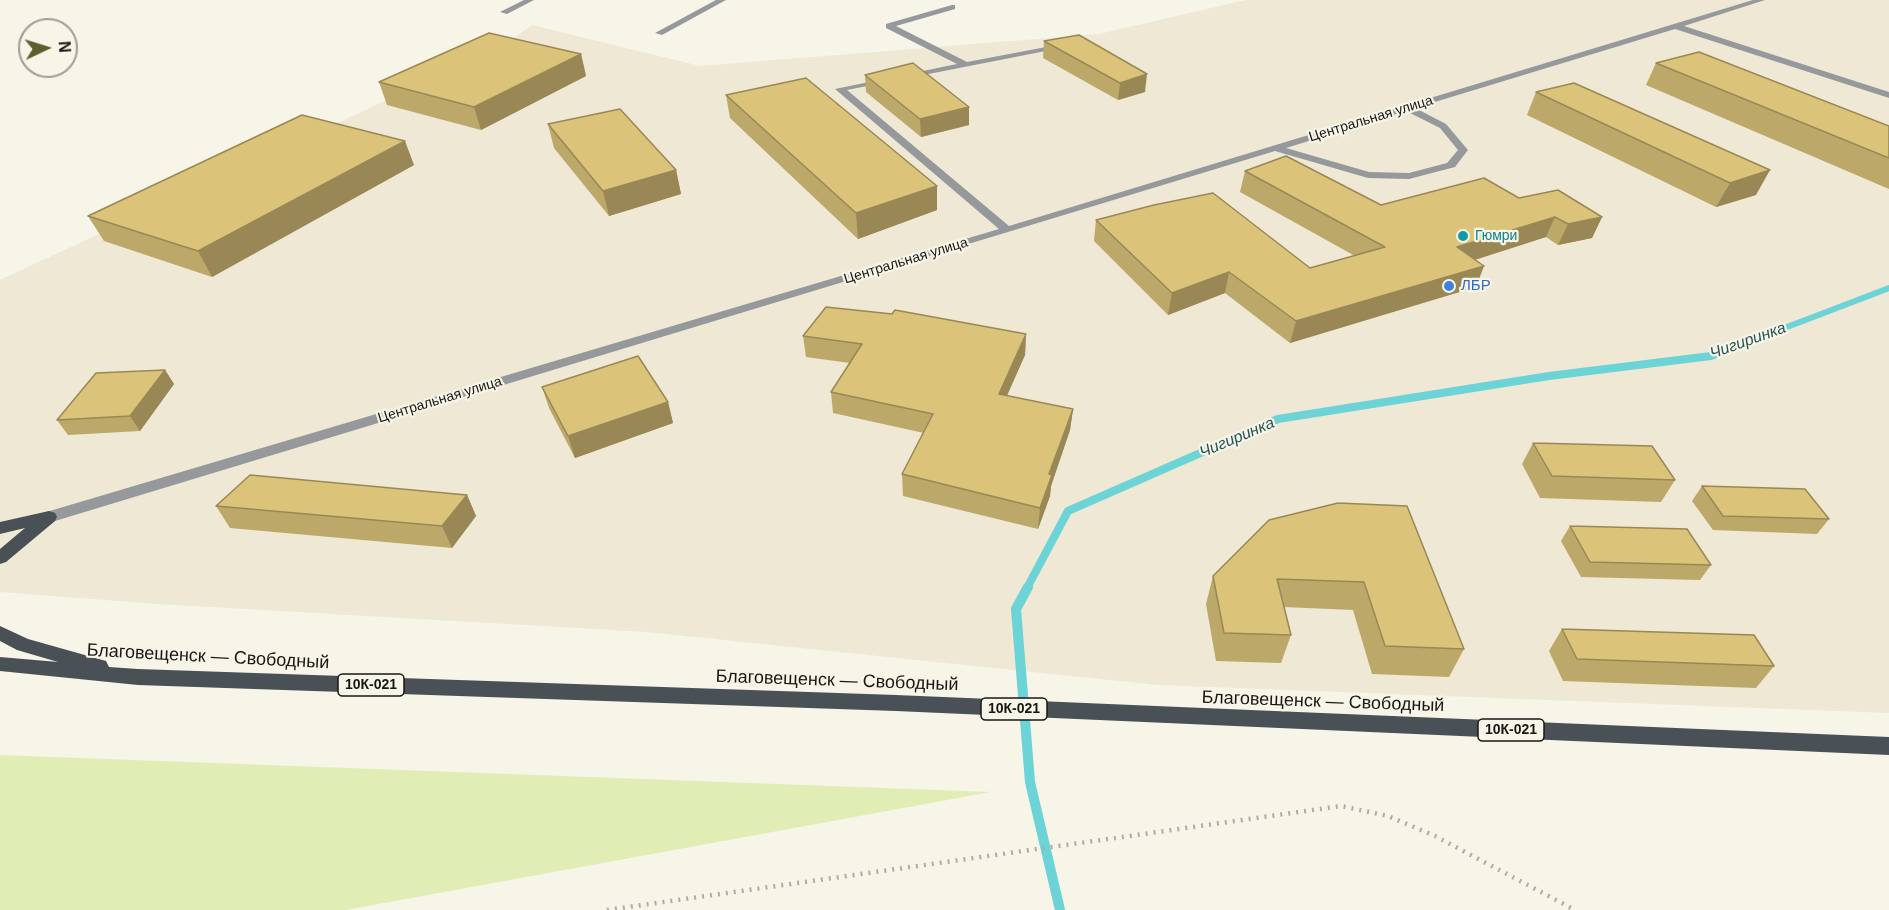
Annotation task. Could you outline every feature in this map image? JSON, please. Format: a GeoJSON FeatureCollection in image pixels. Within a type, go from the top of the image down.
{"type":"FeatureCollection","features":[{"type":"Feature","properties":{"kind":"main road"},"geometry":{"type":"LineString","coordinates":[[0,528],[49,517]]}},
{"type":"Feature","properties":{"kind":"main road"},"geometry":{"type":"LineString","coordinates":[[0,558],[49,517]]}},
{"type":"Feature","properties":{"kind":"main road"},"geometry":{"type":"LineString","coordinates":[[0,633],[23,645],[138,677]]}},
{"type":"Feature","properties":{"kind":"main road","name":"Благовещенск — Свободный"},"geometry":{"type":"LineString","coordinates":[[0,664],[138,677],[896,703],[1889,746]]}},
{"type":"Feature","properties":{"kind":"street"},"geometry":{"type":"LineString","coordinates":[[504,12],[530,0]]}},
{"type":"Feature","properties":{"kind":"street"},"geometry":{"type":"LineString","coordinates":[[658,33],[722,0]]}},
{"type":"Feature","properties":{"kind":"street","name":"Центральная улица"},"geometry":{"type":"LineString","coordinates":[[0,550],[49,517],[1006,230],[1761,0]]}},
{"type":"Feature","properties":{"kind":"street"},"geometry":{"type":"LineString","coordinates":[[952,8],[889,26],[966,65]]}},
{"type":"Feature","properties":{"kind":"street"},"geometry":{"type":"LineString","coordinates":[[1675,26],[1889,95]]}},
{"type":"Feature","properties":{"kind":"street"},"geometry":{"type":"LineString","coordinates":[[1006,230],[840,89],[1076,45]]}},
{"type":"Feature","properties":{"kind":"street"},"geometry":{"type":"LineString","coordinates":[[1274,148],[1368,176],[1409,176],[1450,165],[1463,150],[1443,126],[1407,108]]}},
{"type":"Feature","properties":{"kind":"path"},"geometry":{"type":"LineString","coordinates":[[607,910],[1341,806],[1388,816],[1435,836],[1575,910]]}},
{"type":"Feature","properties":{"kind":"shaded area"},"geometry":{"type":"Polygon","coordinates":[[[1246,0],[1889,0],[1889,713],[1158,685],[647,632],[158,604],[0,592],[0,280],[501,47],[532,25],[700,66],[1099,34],[1246,0]]]}},
{"type":"Feature","properties":{"kind":"green space"},"geometry":{"type":"Polygon","coordinates":[[[0,755],[991,792],[346,910],[0,910],[0,755]]]}},
{"type":"Feature","properties":{"kind":"building"},"geometry":{"type":"Polygon","coordinates":[[[489,33],[581,54],[474,107],[379,82],[489,33]]]}},
{"type":"Feature","properties":{"kind":"building"},"geometry":{"type":"Polygon","coordinates":[[[1079,35],[1147,74],[1120,83],[1044,41],[1079,35]]]}},
{"type":"Feature","properties":{"kind":"building"},"geometry":{"type":"Polygon","coordinates":[[[1699,52],[1889,126],[1889,158],[1656,63],[1699,52]]]}},
{"type":"Feature","properties":{"kind":"building"},"geometry":{"type":"Polygon","coordinates":[[[913,63],[969,107],[920,119],[865,75],[913,63]]]}},
{"type":"Feature","properties":{"kind":"building"},"geometry":{"type":"Polygon","coordinates":[[[806,78],[937,186],[856,213],[726,95],[806,78]]]}},
{"type":"Feature","properties":{"kind":"building"},"geometry":{"type":"Polygon","coordinates":[[[1574,83],[1770,170],[1730,183],[1536,92],[1574,83]]]}},
{"type":"Feature","properties":{"kind":"building"},"geometry":{"type":"Polygon","coordinates":[[[620,109],[676,170],[603,191],[548,124],[620,109]]]}},
{"type":"Feature","properties":{"kind":"building"},"geometry":{"type":"Polygon","coordinates":[[[302,115],[405,141],[198,251],[88,216],[302,115]]]}},
{"type":"Feature","properties":{"kind":"building"},"geometry":{"type":"Polygon","coordinates":[[[1286,156],[1381,205],[1484,178],[1519,198],[1558,190],[1602,217],[1568,224],[1555,217],[1457,247],[1484,266],[1296,321],[1229,272],[1172,293],[1096,220],[1213,193],[1310,268],[1385,247],[1245,171],[1286,156]]]}},
{"type":"Feature","properties":{"kind":"building"},"geometry":{"type":"Polygon","coordinates":[[[826,307],[892,314],[895,310],[1026,334],[999,394],[1073,409],[1049,474],[1052,475],[1040,508],[902,474],[933,414],[831,392],[862,344],[803,336],[826,307]]]}},
{"type":"Feature","properties":{"kind":"building"},"geometry":{"type":"Polygon","coordinates":[[[638,356],[668,402],[568,436],[542,387],[638,356]]]}},
{"type":"Feature","properties":{"kind":"building"},"geometry":{"type":"Polygon","coordinates":[[[165,370],[130,416],[57,420],[96,373],[165,370]]]}},
{"type":"Feature","properties":{"kind":"building"},"geometry":{"type":"Polygon","coordinates":[[[1533,443],[1652,446],[1675,480],[1552,476],[1533,443]]]}},
{"type":"Feature","properties":{"kind":"building"},"geometry":{"type":"Polygon","coordinates":[[[250,475],[467,495],[442,526],[216,506],[250,475]]]}},
{"type":"Feature","properties":{"kind":"building"},"geometry":{"type":"Polygon","coordinates":[[[1702,486],[1805,489],[1829,519],[1723,516],[1702,486]]]}},
{"type":"Feature","properties":{"kind":"building"},"geometry":{"type":"Polygon","coordinates":[[[1338,503],[1407,506],[1464,649],[1385,646],[1364,582],[1277,579],[1291,635],[1224,633],[1213,576],[1269,520],[1338,503]]]}},
{"type":"Feature","properties":{"kind":"building"},"geometry":{"type":"Polygon","coordinates":[[[1570,526],[1687,529],[1711,565],[1590,562],[1570,526]]]}},
{"type":"Feature","properties":{"kind":"building"},"geometry":{"type":"Polygon","coordinates":[[[1562,629],[1754,635],[1774,666],[1577,659],[1562,629]]]}},
{"type":"Feature","properties":{"kind":"waterway","name":"Чигиринка"},"geometry":{"type":"LineString","coordinates":[[1753,340],[1889,288]]}},
{"type":"Feature","properties":{"kind":"waterway","name":"Чигиринка"},"geometry":{"type":"LineString","coordinates":[[1027,588],[1068,511],[1278,419],[1549,376],[1711,356],[1757,338]]}},
{"type":"Feature","properties":{"kind":"waterway","name":"Чигиринка"},"geometry":{"type":"LineString","coordinates":[[1028,587],[1016,609],[1030,782],[1060,910]]}},
{"type":"Feature","properties":{"kind":"place","name":"Гюмри"},"geometry":{"type":"Point","coordinates":[1463,236]}},
{"type":"Feature","properties":{"kind":"place","name":"ЛБР"},"geometry":{"type":"Point","coordinates":[1449,286]}}]}
